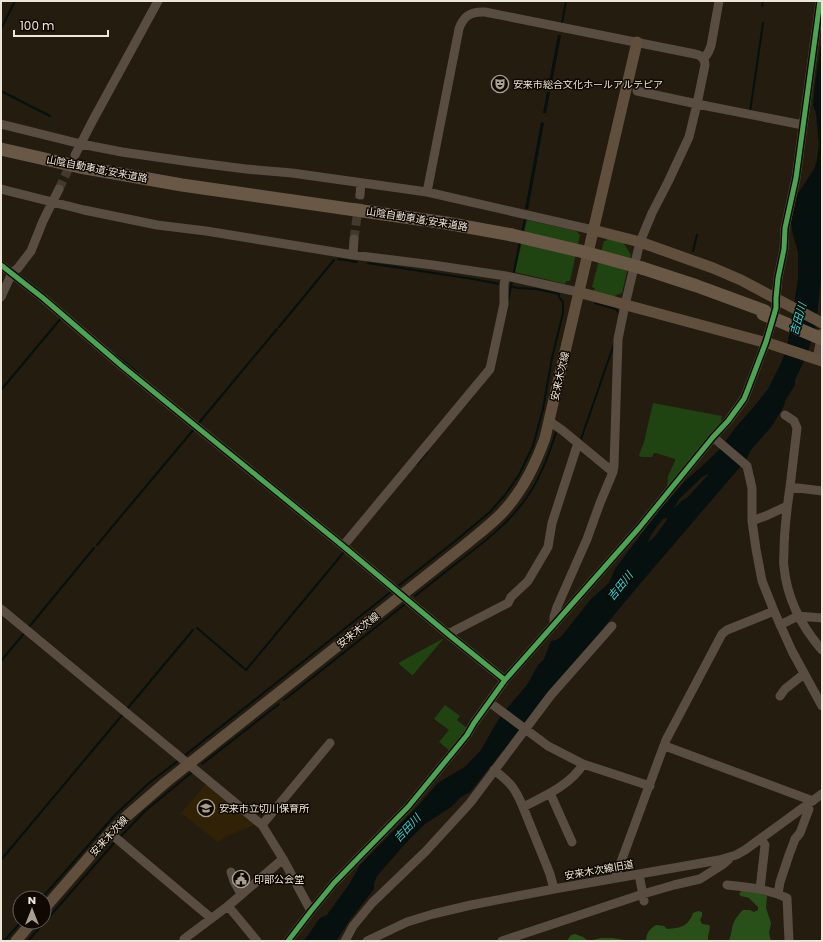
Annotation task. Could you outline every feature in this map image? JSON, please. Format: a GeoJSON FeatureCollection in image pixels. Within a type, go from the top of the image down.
{"type":"FeatureCollection","features":[{"type":"Feature","properties":{"kind":"highway","name":"山陰自動車道;安来道路"},"geometry":{"type":"LineString","coordinates":[[1,149],[80,167],[182,185],[446,223],[580,251],[690,284],[822,336]]}},
{"type":"Feature","properties":{"kind":"highway","name":"山陰自動車道;安来道路"},"geometry":{"type":"LineString","coordinates":[[1,153],[80,171],[166,187],[512,237]]}},
{"type":"Feature","properties":{"kind":"highway","name":"山陰自動車道;安来道路"},"geometry":{"type":"LineString","coordinates":[[764,312],[822,339]]}},
{"type":"Feature","properties":{"kind":"main road","name":"安来木次線"},"geometry":{"type":"LineString","coordinates":[[52,900],[110,833],[141,803],[465,545],[491,523],[510,503],[524,485],[545,438],[578,292],[638,42]]}},
{"type":"Feature","properties":{"kind":"main road"},"geometry":{"type":"LineString","coordinates":[[593,230],[640,242],[713,268],[741,280],[822,323]]}},
{"type":"Feature","properties":{"kind":"main road"},"geometry":{"type":"LineString","coordinates":[[578,292],[768,343],[818,359]]}},
{"type":"Feature","properties":{"kind":"main road"},"geometry":{"type":"LineString","coordinates":[[16,941],[25,930]]}},
{"type":"Feature","properties":{"kind":"street"},"geometry":{"type":"LineString","coordinates":[[75,155],[158,1]]}},
{"type":"Feature","properties":{"kind":"street"},"geometry":{"type":"LineString","coordinates":[[427,192],[459,29],[462,21],[468,15],[475,12],[485,12],[638,42],[699,56],[708,53],[711,46],[719,1]]}},
{"type":"Feature","properties":{"kind":"street"},"geometry":{"type":"LineString","coordinates":[[290,938],[344,872],[408,808],[467,735],[505,680],[639,528],[728,421],[744,399],[768,343],[778,299],[778,278],[784,249],[785,228],[796,178],[803,125],[817,45],[820,1]]}},
{"type":"Feature","properties":{"kind":"street"},"geometry":{"type":"LineString","coordinates":[[554,625],[557,607],[587,539],[613,472],[618,339],[625,305],[640,242],[652,213],[689,137],[705,65],[699,56]]}},
{"type":"Feature","properties":{"kind":"street"},"geometry":{"type":"LineString","coordinates":[[637,91],[803,125]]}},
{"type":"Feature","properties":{"kind":"street"},"geometry":{"type":"LineString","coordinates":[[1,124],[81,144],[122,152],[246,169],[361,182],[427,192],[593,230]]}},
{"type":"Feature","properties":{"kind":"street"},"geometry":{"type":"LineString","coordinates":[[360,195],[361,182]]}},
{"type":"Feature","properties":{"kind":"street"},"geometry":{"type":"LineString","coordinates":[[1,189],[53,203],[158,225],[206,231],[353,255],[506,276],[578,292]]}},
{"type":"Feature","properties":{"kind":"street"},"geometry":{"type":"LineString","coordinates":[[1,297],[12,273],[31,251],[59,189]]}},
{"type":"Feature","properties":{"kind":"street"},"geometry":{"type":"LineString","coordinates":[[353,255],[354,239]]}},
{"type":"Feature","properties":{"kind":"street"},"geometry":{"type":"LineString","coordinates":[[1,265],[122,366],[343,546],[401,596],[505,680]]}},
{"type":"Feature","properties":{"kind":"street"},"geometry":{"type":"LineString","coordinates":[[343,546],[490,369],[504,304],[504,284],[506,276]]}},
{"type":"Feature","properties":{"kind":"street"},"geometry":{"type":"LineString","coordinates":[[818,359],[822,332]]}},
{"type":"Feature","properties":{"kind":"street"},"geometry":{"type":"LineString","coordinates":[[785,415],[794,421],[798,428],[787,506],[784,538],[784,566],[788,587],[798,616],[806,629],[822,647]]}},
{"type":"Feature","properties":{"kind":"street"},"geometry":{"type":"LineString","coordinates":[[549,421],[613,472]]}},
{"type":"Feature","properties":{"kind":"street"},"geometry":{"type":"LineString","coordinates":[[714,437],[747,466],[752,488],[752,521],[762,581],[792,651],[822,706]]}},
{"type":"Feature","properties":{"kind":"street"},"geometry":{"type":"LineString","coordinates":[[448,634],[508,603],[528,581],[548,547],[552,523],[578,443]]}},
{"type":"Feature","properties":{"kind":"street"},"geometry":{"type":"LineString","coordinates":[[790,487],[822,491]]}},
{"type":"Feature","properties":{"kind":"street"},"geometry":{"type":"LineString","coordinates":[[752,521],[787,506]]}},
{"type":"Feature","properties":{"kind":"street"},"geometry":{"type":"LineString","coordinates":[[1,609],[262,825],[283,859],[311,911]]}},
{"type":"Feature","properties":{"kind":"street"},"geometry":{"type":"LineString","coordinates":[[615,878],[670,734],[722,634],[727,630],[774,611]]}},
{"type":"Feature","properties":{"kind":"street"},"geometry":{"type":"LineString","coordinates":[[780,625],[798,616],[822,618]]}},
{"type":"Feature","properties":{"kind":"street"},"geometry":{"type":"LineString","coordinates":[[345,941],[353,926],[372,903],[426,851],[470,803],[551,695],[612,626]]}},
{"type":"Feature","properties":{"kind":"street"},"geometry":{"type":"LineString","coordinates":[[780,696],[785,689],[804,674]]}},
{"type":"Feature","properties":{"kind":"street"},"geometry":{"type":"LineString","coordinates":[[490,703],[548,746],[583,764],[650,786]]}},
{"type":"Feature","properties":{"kind":"street"},"geometry":{"type":"LineString","coordinates":[[262,825],[330,743]]}},
{"type":"Feature","properties":{"kind":"street"},"geometry":{"type":"LineString","coordinates":[[665,746],[810,803],[808,814],[800,833],[795,839],[789,855],[780,882],[778,894]]}},
{"type":"Feature","properties":{"kind":"street"},"geometry":{"type":"LineString","coordinates":[[523,807],[564,784],[581,768],[583,764]]}},
{"type":"Feature","properties":{"kind":"street"},"geometry":{"type":"LineString","coordinates":[[494,770],[512,785],[516,792],[550,874],[554,889]]}},
{"type":"Feature","properties":{"kind":"street"},"geometry":{"type":"LineString","coordinates":[[550,793],[572,842]]}},
{"type":"Feature","properties":{"kind":"street","name":"安来木次線旧道"},"geometry":{"type":"LineString","coordinates":[[368,941],[407,922],[471,905],[719,860],[745,850],[822,794]]}},
{"type":"Feature","properties":{"kind":"street"},"geometry":{"type":"LineString","coordinates":[[110,833],[211,918]]}},
{"type":"Feature","properties":{"kind":"street"},"geometry":{"type":"LineString","coordinates":[[760,889],[766,845],[761,839]]}},
{"type":"Feature","properties":{"kind":"street"},"geometry":{"type":"LineString","coordinates":[[502,941],[643,898],[674,885],[700,879],[722,865],[731,856]]}},
{"type":"Feature","properties":{"kind":"street"},"geometry":{"type":"LineString","coordinates":[[184,939],[228,906],[283,859]]}},
{"type":"Feature","properties":{"kind":"street"},"geometry":{"type":"LineString","coordinates":[[231,872],[241,894]]}},
{"type":"Feature","properties":{"kind":"street"},"geometry":{"type":"LineString","coordinates":[[639,874],[643,898]]}},
{"type":"Feature","properties":{"kind":"street"},"geometry":{"type":"LineString","coordinates":[[727,885],[760,889],[787,898],[789,941]]}},
{"type":"Feature","properties":{"kind":"street"},"geometry":{"type":"LineString","coordinates":[[228,906],[257,941]]}},
{"type":"Feature","properties":{"kind":"shaded area"},"geometry":{"type":"Polygon","coordinates":[[[207,783],[256,824],[227,836],[218,842],[181,813],[207,783]]]}},
{"type":"Feature","properties":{"kind":"green space"},"geometry":{"type":"Polygon","coordinates":[[[527,220],[576,231],[580,235],[570,281],[566,281],[565,284],[515,272],[527,220]]]}},
{"type":"Feature","properties":{"kind":"green space"},"geometry":{"type":"Polygon","coordinates":[[[607,239],[623,242],[631,255],[622,293],[612,297],[593,292],[595,288],[592,287],[604,241],[607,239]]]}},
{"type":"Feature","properties":{"kind":"green space"},"geometry":{"type":"Polygon","coordinates":[[[653,403],[722,416],[721,422],[668,487],[668,476],[675,459],[656,453],[654,453],[652,457],[641,457],[639,455],[644,442],[653,403]]]}},
{"type":"Feature","properties":{"kind":"green space"},"geometry":{"type":"Polygon","coordinates":[[[444,638],[413,675],[399,664],[402,661],[444,638]]]}},
{"type":"Feature","properties":{"kind":"green space"},"geometry":{"type":"Polygon","coordinates":[[[445,705],[460,716],[457,720],[468,729],[450,751],[439,742],[449,730],[434,719],[445,705]]]}},
{"type":"Feature","properties":{"kind":"green space"},"geometry":{"type":"Polygon","coordinates":[[[742,890],[751,890],[767,896],[766,908],[771,923],[769,933],[771,941],[729,941],[734,922],[739,914],[743,910],[750,910],[754,912],[758,910],[758,907],[749,898],[739,894],[742,890]]]}},
{"type":"Feature","properties":{"kind":"green space"},"geometry":{"type":"Polygon","coordinates":[[[698,911],[702,912],[700,920],[702,924],[709,925],[710,927],[708,941],[646,941],[649,932],[656,925],[664,926],[667,929],[683,926],[689,921],[693,913],[698,911]]]}},
{"type":"Feature","properties":{"kind":"green space"},"geometry":{"type":"Polygon","coordinates":[[[575,934],[587,940],[613,938],[630,941],[567,941],[571,935],[575,934]]]}},
{"type":"Feature","properties":{"kind":"water"},"geometry":{"type":"Polygon","coordinates":[[[558,35],[561,35],[552,83],[549,82],[558,35]]]}},
{"type":"Feature","properties":{"kind":"water","name":"吉田川"},"geometry":{"type":"Polygon","coordinates":[[[822,37],[822,270],[816,325],[807,354],[787,348],[798,279],[798,252],[791,222],[797,195],[814,169],[817,160],[819,145],[816,113],[813,106],[822,37]]]}},
{"type":"Feature","properties":{"kind":"water"},"geometry":{"type":"Polygon","coordinates":[[[547,92],[550,92],[546,113],[543,113],[547,92]]]}},
{"type":"Feature","properties":{"kind":"water"},"geometry":{"type":"Polygon","coordinates":[[[541,122],[544,123],[528,209],[525,209],[541,122]]]}},
{"type":"Feature","properties":{"kind":"water","name":"吉田川"},"geometry":{"type":"Polygon","coordinates":[[[786,351],[806,357],[795,380],[795,385],[785,401],[784,406],[772,426],[750,451],[746,460],[548,694],[470,792],[461,797],[451,807],[425,824],[377,876],[374,883],[374,889],[349,921],[336,941],[303,941],[320,918],[327,915],[350,883],[360,865],[415,809],[438,783],[466,766],[481,750],[498,720],[527,685],[538,665],[544,659],[551,641],[561,637],[591,599],[609,583],[615,569],[659,511],[686,480],[719,450],[768,389],[786,351]],[[708,474],[702,477],[679,499],[674,508],[687,498],[708,474]],[[667,518],[663,519],[659,524],[648,542],[655,536],[667,518]]]}},
{"type":"Feature","properties":{"kind":"waterway"},"geometry":{"type":"LineString","coordinates":[[1,29],[15,1]]}},
{"type":"Feature","properties":{"kind":"waterway"},"geometry":{"type":"LineString","coordinates":[[562,23],[566,1]]}},
{"type":"Feature","properties":{"kind":"waterway"},"geometry":{"type":"LineString","coordinates":[[762,6],[763,1]]}},
{"type":"Feature","properties":{"kind":"waterway"},"geometry":{"type":"LineString","coordinates":[[750,112],[763,23]]}},
{"type":"Feature","properties":{"kind":"waterway"},"geometry":{"type":"LineString","coordinates":[[1,91],[50,116]]}},
{"type":"Feature","properties":{"kind":"waterway"},"geometry":{"type":"LineString","coordinates":[[522,233],[525,219]]}},
{"type":"Feature","properties":{"kind":"waterway"},"geometry":{"type":"LineString","coordinates":[[693,251],[697,235]]}},
{"type":"Feature","properties":{"kind":"waterway"},"geometry":{"type":"LineString","coordinates":[[514,272],[520,241]]}},
{"type":"Feature","properties":{"kind":"waterway"},"geometry":{"type":"LineString","coordinates":[[338,259],[357,262]]}},
{"type":"Feature","properties":{"kind":"waterway"},"geometry":{"type":"LineString","coordinates":[[279,327],[334,260]]}},
{"type":"Feature","properties":{"kind":"waterway"},"geometry":{"type":"LineString","coordinates":[[368,263],[500,284]]}},
{"type":"Feature","properties":{"kind":"waterway"},"geometry":{"type":"LineString","coordinates":[[508,301],[512,281]]}},
{"type":"Feature","properties":{"kind":"waterway"},"geometry":{"type":"LineString","coordinates":[[397,587],[490,512],[505,495],[519,475],[533,446],[543,409],[552,358],[563,313],[563,302],[559,297],[559,294],[511,286]]}},
{"type":"Feature","properties":{"kind":"waterway"},"geometry":{"type":"LineString","coordinates":[[595,303],[616,309],[620,314]]}},
{"type":"Feature","properties":{"kind":"waterway"},"geometry":{"type":"LineString","coordinates":[[1,390],[62,317]]}},
{"type":"Feature","properties":{"kind":"waterway"},"geometry":{"type":"LineString","coordinates":[[198,424],[277,329]]}},
{"type":"Feature","properties":{"kind":"waterway"},"geometry":{"type":"LineString","coordinates":[[580,442],[614,344]]}},
{"type":"Feature","properties":{"kind":"waterway"},"geometry":{"type":"LineString","coordinates":[[116,355],[138,373]]}},
{"type":"Feature","properties":{"kind":"waterway"},"geometry":{"type":"LineString","coordinates":[[97,545],[194,429]]}},
{"type":"Feature","properties":{"kind":"waterway"},"geometry":{"type":"LineString","coordinates":[[415,596],[486,540],[504,524],[520,506],[540,474],[556,432]]}},
{"type":"Feature","properties":{"kind":"waterway"},"geometry":{"type":"LineString","coordinates":[[417,464],[427,452]]}},
{"type":"Feature","properties":{"kind":"waterway"},"geometry":{"type":"LineString","coordinates":[[29,627],[94,548]]}},
{"type":"Feature","properties":{"kind":"waterway"},"geometry":{"type":"LineString","coordinates":[[197,628],[246,670],[344,552]]}},
{"type":"Feature","properties":{"kind":"waterway"},"geometry":{"type":"LineString","coordinates":[[184,756],[392,591]]}},
{"type":"Feature","properties":{"kind":"waterway"},"geometry":{"type":"LineString","coordinates":[[284,700],[405,604]]}},
{"type":"Feature","properties":{"kind":"waterway"},"geometry":{"type":"LineString","coordinates":[[127,709],[193,630]]}},
{"type":"Feature","properties":{"kind":"waterway"},"geometry":{"type":"LineString","coordinates":[[1,661],[25,632]]}},
{"type":"Feature","properties":{"kind":"waterway"},"geometry":{"type":"LineString","coordinates":[[202,764],[279,704]]}},
{"type":"Feature","properties":{"kind":"waterway"},"geometry":{"type":"LineString","coordinates":[[1,860],[123,714]]}},
{"type":"Feature","properties":{"kind":"waterway"},"geometry":{"type":"LineString","coordinates":[[49,890],[115,815],[149,783],[179,760]]}},
{"type":"Feature","properties":{"kind":"waterway"},"geometry":{"type":"LineString","coordinates":[[120,837],[145,811],[191,773]]}},
{"type":"Feature","properties":{"kind":"waterway"},"geometry":{"type":"LineString","coordinates":[[28,941],[114,843]]}},
{"type":"Feature","properties":{"kind":"waterway"},"geometry":{"type":"LineString","coordinates":[[4,941],[14,930]]}},
{"type":"Feature","properties":{"kind":"tunnel"},"geometry":{"type":"LineString","coordinates":[[59,189],[72,161]]}},
{"type":"Feature","properties":{"kind":"tunnel"},"geometry":{"type":"LineString","coordinates":[[354,239],[360,195]]}},
{"type":"Feature","properties":{"kind":"cycle path"},"geometry":{"type":"LineString","coordinates":[[288,941],[334,883],[408,807],[467,735],[505,680],[639,528],[713,437],[728,421],[744,399],[766,342],[776,308],[778,278],[784,249],[785,228],[796,178],[820,1]]}},
{"type":"Feature","properties":{"kind":"cycle path"},"geometry":{"type":"LineString","coordinates":[[1,265],[43,298],[122,366],[505,680]]}},
{"type":"Feature","properties":{"kind":"place","name":"安来市総合文化ホールアルテピア"},"geometry":{"type":"Point","coordinates":[500,84]}},
{"type":"Feature","properties":{"kind":"place","name":"安来市立切川保育所"},"geometry":{"type":"Point","coordinates":[206,808]}},
{"type":"Feature","properties":{"kind":"place","name":"印部公会堂"},"geometry":{"type":"Point","coordinates":[241,879]}}]}
